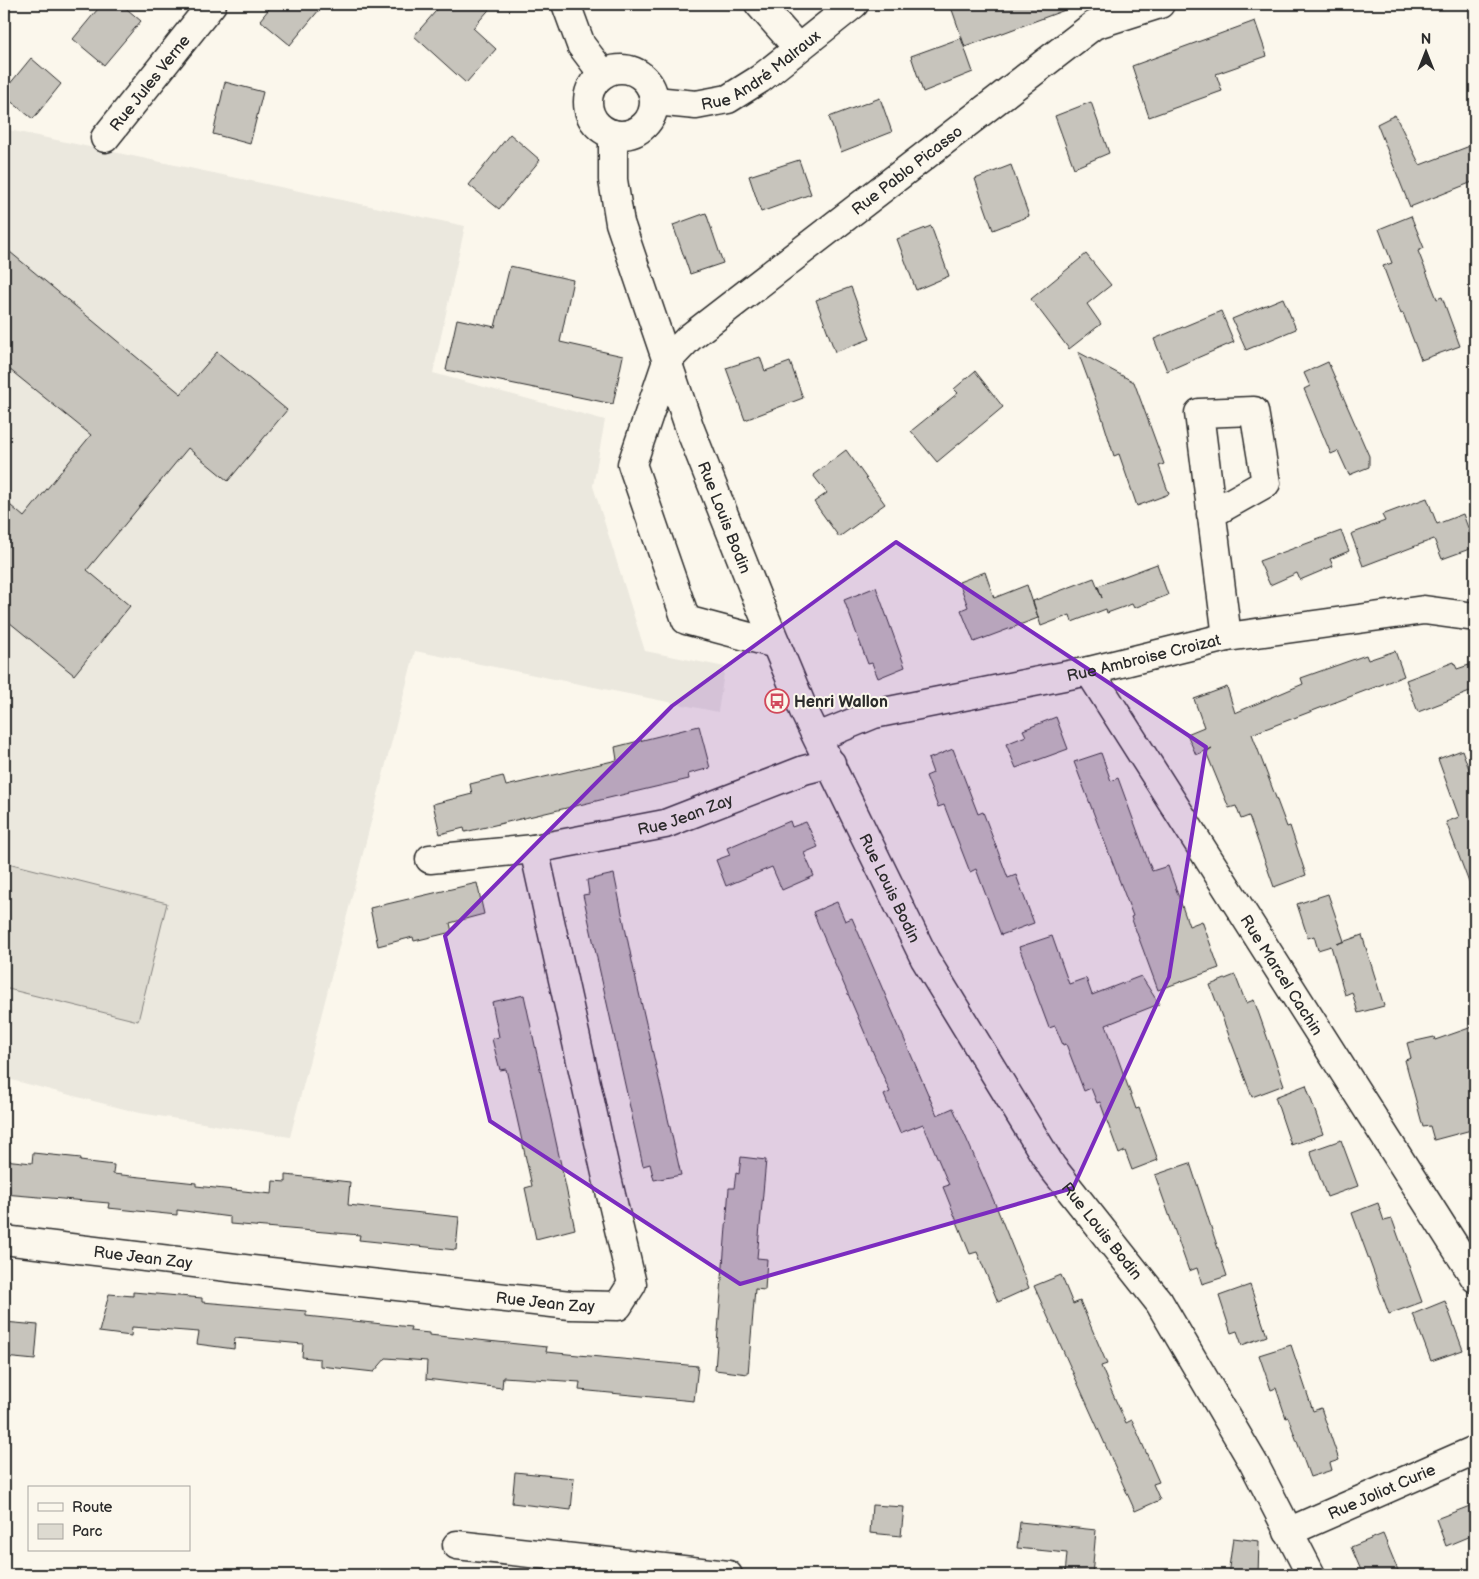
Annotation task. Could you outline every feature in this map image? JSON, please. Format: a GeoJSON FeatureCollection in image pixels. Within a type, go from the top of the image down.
{"type":"FeatureCollection","features":[{"type":"Feature","properties":{"kind":"street","name":"Rue Jules Verne"},"geometry":{"type":"LineString","coordinates":[[105,138],[212,4]]}},
{"type":"Feature","properties":{"kind":"street"},"geometry":{"type":"LineString","coordinates":[[566,4],[581,45],[603,74]]}},
{"type":"Feature","properties":{"kind":"street"},"geometry":{"type":"LineString","coordinates":[[759,4],[798,48]]}},
{"type":"Feature","properties":{"kind":"street","name":"Rue André Malraux"},"geometry":{"type":"LineString","coordinates":[[654,100],[696,105],[728,99],[760,79],[854,4]]}},
{"type":"Feature","properties":{"kind":"street","name":"Rue Pablo Picasso"},"geometry":{"type":"LineString","coordinates":[[667,361],[689,338],[1094,25],[1160,4]]}},
{"type":"Feature","properties":{"kind":"street"},"geometry":{"type":"LineString","coordinates":[[622,68],[632,70],[648,82],[653,91],[654,100],[653,111],[649,120],[642,128],[623,135],[603,130],[595,122],[589,108],[590,91],[595,82],[603,74],[622,68]]}},
{"type":"Feature","properties":{"kind":"street","name":"Rue Louis Bodin"},"geometry":{"type":"LineString","coordinates":[[613,134],[613,180],[620,223],[690,428],[804,711],[925,959],[1052,1167],[1159,1302],[1254,1464],[1310,1575]]}},
{"type":"Feature","properties":{"kind":"street"},"geometry":{"type":"LineString","coordinates":[[667,361],[632,464],[686,620],[776,644]]}},
{"type":"Feature","properties":{"kind":"street"},"geometry":{"type":"LineString","coordinates":[[1211,514],[1227,638]]}},
{"type":"Feature","properties":{"kind":"street","name":"Rue Ambroise Croizat"},"geometry":{"type":"LineString","coordinates":[[818,737],[874,714],[1089,671],[1227,638],[1424,610],[1475,617]]}},
{"type":"Feature","properties":{"kind":"street","name":"Rue Marcel Cachin"},"geometry":{"type":"LineString","coordinates":[[1089,671],[1475,1278]]}},
{"type":"Feature","properties":{"kind":"street","name":"Rue Jean Zay"},"geometry":{"type":"LineString","coordinates":[[430,859],[534,849],[664,824],[804,770],[831,763]]}},
{"type":"Feature","properties":{"kind":"street","name":"Rue Jean Zay"},"geometry":{"type":"LineString","coordinates":[[4,1240],[550,1303],[618,1306],[632,1284],[534,849]]}},
{"type":"Feature","properties":{"kind":"street","name":"Rue Joliot Curie"},"geometry":{"type":"LineString","coordinates":[[1288,1532],[1475,1450]]}},
{"type":"Feature","properties":{"kind":"street"},"geometry":{"type":"LineString","coordinates":[[458,1544],[728,1575]]}},
{"type":"Feature","properties":{"kind":"highlighted area"},"geometry":{"type":"Polygon","coordinates":[[[896,542],[1206,747],[1169,977],[1073,1188],[740,1284],[490,1121],[445,936],[672,706],[896,542]]]}},
{"type":"Feature","properties":{"kind":"shaded area"},"geometry":{"type":"Polygon","coordinates":[[[4,129],[465,226],[433,373],[605,420],[593,486],[645,651],[725,667],[718,712],[415,651],[290,1137],[140,1113],[4,1078],[4,129]]]}},
{"type":"Feature","properties":{"kind":"green space"},"geometry":{"type":"Polygon","coordinates":[[[4,862],[167,903],[138,1021],[4,988],[4,862]]]}},
{"type":"Feature","properties":{"kind":"building"},"geometry":{"type":"Polygon","coordinates":[[[102,4],[121,4],[141,21],[104,65],[73,39],[102,4]]]}},
{"type":"Feature","properties":{"kind":"building"},"geometry":{"type":"Polygon","coordinates":[[[273,4],[324,4],[290,45],[260,20],[273,4]]]}},
{"type":"Feature","properties":{"kind":"building"},"geometry":{"type":"Polygon","coordinates":[[[442,4],[494,4],[473,28],[496,49],[466,83],[414,36],[442,4]]]}},
{"type":"Feature","properties":{"kind":"building"},"geometry":{"type":"Polygon","coordinates":[[[950,4],[1072,4],[1073,7],[965,47],[950,4]]]}},
{"type":"Feature","properties":{"kind":"building"},"geometry":{"type":"Polygon","coordinates":[[[1255,21],[1267,56],[1216,74],[1222,91],[1149,117],[1132,66],[1255,21]]]}},
{"type":"Feature","properties":{"kind":"building"},"geometry":{"type":"Polygon","coordinates":[[[961,38],[973,72],[923,92],[911,56],[961,38]]]}},
{"type":"Feature","properties":{"kind":"building"},"geometry":{"type":"Polygon","coordinates":[[[31,58],[61,84],[33,119],[4,96],[4,91],[31,58]]]}},
{"type":"Feature","properties":{"kind":"building"},"geometry":{"type":"Polygon","coordinates":[[[225,82],[263,92],[250,144],[213,134],[225,82]]]}},
{"type":"Feature","properties":{"kind":"building"},"geometry":{"type":"Polygon","coordinates":[[[880,98],[892,132],[841,152],[829,117],[880,98]]]}},
{"type":"Feature","properties":{"kind":"building"},"geometry":{"type":"Polygon","coordinates":[[[1091,102],[1109,153],[1074,168],[1055,116],[1091,102]]]}},
{"type":"Feature","properties":{"kind":"building"},"geometry":{"type":"Polygon","coordinates":[[[1395,115],[1420,165],[1475,144],[1475,181],[1410,207],[1377,124],[1395,115]]]}},
{"type":"Feature","properties":{"kind":"building"},"geometry":{"type":"Polygon","coordinates":[[[510,134],[540,160],[499,209],[469,185],[510,134]]]}},
{"type":"Feature","properties":{"kind":"building"},"geometry":{"type":"Polygon","coordinates":[[[799,160],[811,194],[761,212],[749,176],[799,160]]]}},
{"type":"Feature","properties":{"kind":"building"},"geometry":{"type":"Polygon","coordinates":[[[1011,165],[1029,216],[993,230],[975,179],[1011,165]]]}},
{"type":"Feature","properties":{"kind":"building"},"geometry":{"type":"Polygon","coordinates":[[[706,213],[723,263],[690,274],[673,225],[706,213]]]}},
{"type":"Feature","properties":{"kind":"building"},"geometry":{"type":"Polygon","coordinates":[[[1411,216],[1424,248],[1418,251],[1437,299],[1442,297],[1460,346],[1421,360],[1383,266],[1392,263],[1379,229],[1411,216]]]}},
{"type":"Feature","properties":{"kind":"building"},"geometry":{"type":"Polygon","coordinates":[[[931,226],[949,276],[916,290],[897,239],[931,226]]]}},
{"type":"Feature","properties":{"kind":"building"},"geometry":{"type":"Polygon","coordinates":[[[4,247],[181,394],[217,352],[287,410],[228,481],[188,448],[87,570],[130,606],[74,675],[4,618],[4,500],[24,517],[91,435],[4,365],[4,247]]]}},
{"type":"Feature","properties":{"kind":"building"},"geometry":{"type":"Polygon","coordinates":[[[1086,254],[1111,285],[1087,304],[1101,324],[1069,349],[1031,299],[1086,254]]]}},
{"type":"Feature","properties":{"kind":"building"},"geometry":{"type":"Polygon","coordinates":[[[510,266],[573,280],[560,342],[623,356],[613,404],[446,370],[457,319],[495,327],[510,266]]]}},
{"type":"Feature","properties":{"kind":"building"},"geometry":{"type":"Polygon","coordinates":[[[851,287],[870,339],[835,352],[816,300],[851,287]]]}},
{"type":"Feature","properties":{"kind":"building"},"geometry":{"type":"Polygon","coordinates":[[[1283,298],[1296,329],[1246,350],[1232,319],[1283,298]]]}},
{"type":"Feature","properties":{"kind":"building"},"geometry":{"type":"Polygon","coordinates":[[[1221,311],[1234,342],[1167,371],[1154,339],[1221,311]]]}},
{"type":"Feature","properties":{"kind":"building"},"geometry":{"type":"Polygon","coordinates":[[[1078,352],[1134,382],[1164,464],[1159,466],[1169,494],[1137,506],[1119,454],[1114,456],[1078,352]]]}},
{"type":"Feature","properties":{"kind":"building"},"geometry":{"type":"Polygon","coordinates":[[[760,357],[765,371],[790,362],[803,398],[745,420],[726,368],[760,357]]]}},
{"type":"Feature","properties":{"kind":"building"},"geometry":{"type":"Polygon","coordinates":[[[1328,362],[1369,456],[1369,467],[1349,475],[1338,451],[1331,454],[1304,389],[1310,386],[1304,373],[1328,362]]]}},
{"type":"Feature","properties":{"kind":"building"},"geometry":{"type":"Polygon","coordinates":[[[975,371],[1003,407],[937,462],[911,431],[958,393],[954,389],[975,371]]]}},
{"type":"Feature","properties":{"kind":"building"},"geometry":{"type":"Polygon","coordinates":[[[846,450],[885,504],[839,537],[814,502],[827,493],[813,475],[846,450]]]}},
{"type":"Feature","properties":{"kind":"building"},"geometry":{"type":"Polygon","coordinates":[[[1427,498],[1437,524],[1463,514],[1475,547],[1442,559],[1434,539],[1363,566],[1351,534],[1385,521],[1382,515],[1427,498]]]}},
{"type":"Feature","properties":{"kind":"building"},"geometry":{"type":"Polygon","coordinates":[[[1341,531],[1349,551],[1330,559],[1333,566],[1300,580],[1297,573],[1270,585],[1259,561],[1341,531]]]}},
{"type":"Feature","properties":{"kind":"building"},"geometry":{"type":"Polygon","coordinates":[[[1157,564],[1168,595],[1134,608],[1132,604],[1107,613],[1106,609],[1072,622],[1070,615],[1041,626],[1033,601],[1094,578],[1102,598],[1098,586],[1157,564]]]}},
{"type":"Feature","properties":{"kind":"building"},"geometry":{"type":"Polygon","coordinates":[[[985,572],[994,598],[1027,585],[1038,618],[974,642],[961,610],[968,607],[959,582],[985,572]]]}},
{"type":"Feature","properties":{"kind":"building"},"geometry":{"type":"Polygon","coordinates":[[[876,587],[905,667],[878,678],[872,663],[868,664],[844,600],[876,587]]]}},
{"type":"Feature","properties":{"kind":"building"},"geometry":{"type":"Polygon","coordinates":[[[1395,651],[1404,676],[1252,734],[1287,827],[1290,826],[1306,875],[1274,887],[1249,816],[1241,819],[1236,806],[1229,808],[1206,752],[1212,748],[1196,755],[1187,734],[1204,727],[1194,699],[1227,687],[1235,713],[1303,684],[1301,678],[1366,655],[1368,660],[1395,651]]]}},
{"type":"Feature","properties":{"kind":"building"},"geometry":{"type":"Polygon","coordinates":[[[1454,662],[1457,669],[1475,663],[1475,690],[1418,712],[1406,680],[1454,662]]]}},
{"type":"Feature","properties":{"kind":"building"},"geometry":{"type":"Polygon","coordinates":[[[1056,717],[1068,749],[1016,768],[1006,744],[1026,736],[1023,730],[1056,717]]]}},
{"type":"Feature","properties":{"kind":"building"},"geometry":{"type":"Polygon","coordinates":[[[699,726],[710,768],[688,774],[689,779],[465,832],[464,828],[440,834],[433,804],[472,794],[470,784],[503,776],[506,786],[617,760],[615,747],[699,726]]]}},
{"type":"Feature","properties":{"kind":"building"},"geometry":{"type":"Polygon","coordinates":[[[953,749],[978,814],[983,812],[1008,878],[1016,875],[1034,923],[1001,935],[976,869],[970,872],[944,805],[938,807],[926,776],[933,773],[928,759],[953,749]]]}},
{"type":"Feature","properties":{"kind":"building"},"geometry":{"type":"Polygon","coordinates":[[[1462,750],[1475,785],[1475,893],[1473,893],[1446,822],[1459,817],[1438,759],[1462,750]]]}},
{"type":"Feature","properties":{"kind":"building"},"geometry":{"type":"Polygon","coordinates":[[[1101,753],[1111,781],[1118,778],[1152,871],[1168,866],[1189,926],[1202,921],[1219,968],[1158,990],[1131,917],[1133,916],[1074,762],[1101,753]]]}},
{"type":"Feature","properties":{"kind":"building"},"geometry":{"type":"Polygon","coordinates":[[[790,821],[792,827],[806,822],[818,847],[804,853],[814,876],[782,890],[772,867],[726,886],[716,860],[730,855],[727,848],[790,821]]]}},
{"type":"Feature","properties":{"kind":"building"},"geometry":{"type":"Polygon","coordinates":[[[614,874],[634,971],[681,1175],[654,1180],[650,1164],[643,1166],[583,895],[589,894],[587,880],[614,874]]]}},
{"type":"Feature","properties":{"kind":"building"},"geometry":{"type":"Polygon","coordinates":[[[477,883],[484,914],[450,923],[452,932],[414,941],[413,937],[378,946],[370,908],[477,883]]]}},
{"type":"Feature","properties":{"kind":"building"},"geometry":{"type":"Polygon","coordinates":[[[1328,894],[1344,941],[1337,944],[1362,935],[1384,1006],[1358,1013],[1352,992],[1345,995],[1331,946],[1318,950],[1314,936],[1308,938],[1297,904],[1328,894]]]}},
{"type":"Feature","properties":{"kind":"building"},"geometry":{"type":"Polygon","coordinates":[[[837,902],[845,921],[852,918],[937,1115],[953,1108],[996,1206],[1029,1288],[998,1302],[977,1252],[970,1254],[943,1187],[949,1185],[923,1124],[900,1133],[884,1095],[890,1092],[813,912],[837,902]]]}},
{"type":"Feature","properties":{"kind":"building"},"geometry":{"type":"Polygon","coordinates":[[[1052,936],[1069,984],[1086,978],[1092,995],[1141,976],[1159,1004],[1106,1025],[1136,1109],[1139,1108],[1158,1160],[1132,1170],[1125,1151],[1119,1154],[1100,1102],[1097,1103],[1091,1088],[1084,1091],[1066,1044],[1063,1045],[1055,1026],[1049,1028],[1019,947],[1052,936]]]}},
{"type":"Feature","properties":{"kind":"building"},"geometry":{"type":"Polygon","coordinates":[[[1235,975],[1246,1003],[1254,1000],[1284,1085],[1252,1097],[1210,985],[1235,975]]]}},
{"type":"Feature","properties":{"kind":"building"},"geometry":{"type":"Polygon","coordinates":[[[524,995],[575,1229],[536,1239],[525,1188],[532,1186],[506,1069],[500,1070],[492,1039],[499,1037],[492,1002],[524,995]]]}},
{"type":"Feature","properties":{"kind":"building"},"geometry":{"type":"Polygon","coordinates":[[[1475,1026],[1475,1129],[1434,1140],[1430,1126],[1423,1127],[1405,1060],[1411,1058],[1407,1043],[1434,1037],[1435,1040],[1475,1026]]]}},
{"type":"Feature","properties":{"kind":"building"},"geometry":{"type":"Polygon","coordinates":[[[1306,1085],[1323,1134],[1291,1145],[1275,1097],[1306,1085]]]}},
{"type":"Feature","properties":{"kind":"building"},"geometry":{"type":"Polygon","coordinates":[[[1341,1140],[1358,1186],[1327,1197],[1310,1151],[1341,1140]]]}},
{"type":"Feature","properties":{"kind":"building"},"geometry":{"type":"Polygon","coordinates":[[[33,1153],[81,1158],[80,1161],[114,1165],[113,1174],[196,1183],[196,1186],[272,1194],[273,1181],[286,1182],[286,1175],[350,1182],[348,1205],[459,1217],[456,1250],[359,1240],[360,1235],[230,1224],[230,1217],[177,1210],[177,1215],[108,1208],[109,1203],[4,1194],[4,1160],[32,1163],[33,1153]]]}},
{"type":"Feature","properties":{"kind":"building"},"geometry":{"type":"Polygon","coordinates":[[[741,1157],[766,1160],[757,1258],[767,1259],[765,1290],[755,1289],[748,1374],[715,1370],[729,1188],[734,1188],[736,1173],[739,1174],[741,1157]]]}},
{"type":"Feature","properties":{"kind":"building"},"geometry":{"type":"Polygon","coordinates":[[[1190,1163],[1227,1276],[1202,1284],[1197,1268],[1189,1271],[1155,1175],[1190,1163]]]}},
{"type":"Feature","properties":{"kind":"building"},"geometry":{"type":"Polygon","coordinates":[[[1378,1203],[1384,1221],[1392,1219],[1422,1302],[1389,1314],[1352,1213],[1378,1203]]]}},
{"type":"Feature","properties":{"kind":"building"},"geometry":{"type":"Polygon","coordinates":[[[1061,1275],[1073,1304],[1080,1301],[1107,1364],[1101,1366],[1111,1390],[1126,1423],[1132,1420],[1159,1482],[1153,1484],[1160,1500],[1135,1511],[1034,1286],[1061,1275]]]}},
{"type":"Feature","properties":{"kind":"building"},"geometry":{"type":"Polygon","coordinates":[[[1250,1285],[1267,1336],[1242,1345],[1237,1331],[1231,1333],[1219,1296],[1250,1285]]]}},
{"type":"Feature","properties":{"kind":"building"},"geometry":{"type":"Polygon","coordinates":[[[133,1292],[202,1298],[202,1302],[306,1311],[306,1316],[411,1327],[410,1331],[429,1333],[429,1335],[547,1347],[546,1352],[698,1366],[694,1401],[579,1390],[580,1382],[503,1377],[502,1388],[426,1379],[427,1361],[386,1358],[374,1372],[320,1366],[320,1359],[302,1357],[303,1344],[235,1338],[234,1349],[197,1344],[199,1332],[132,1327],[131,1336],[99,1332],[109,1294],[133,1296],[133,1292]]]}},
{"type":"Feature","properties":{"kind":"building"},"geometry":{"type":"Polygon","coordinates":[[[1445,1301],[1463,1350],[1431,1361],[1413,1314],[1445,1301]]]}},
{"type":"Feature","properties":{"kind":"building"},"geometry":{"type":"Polygon","coordinates":[[[4,1322],[38,1325],[35,1360],[4,1357],[4,1322]]]}},
{"type":"Feature","properties":{"kind":"building"},"geometry":{"type":"Polygon","coordinates":[[[1291,1345],[1313,1411],[1321,1408],[1339,1460],[1330,1463],[1332,1470],[1310,1477],[1276,1388],[1271,1390],[1259,1355],[1291,1345]]]}},
{"type":"Feature","properties":{"kind":"building"},"geometry":{"type":"Polygon","coordinates":[[[515,1472],[574,1478],[571,1510],[512,1503],[515,1472]]]}},
{"type":"Feature","properties":{"kind":"building"},"geometry":{"type":"Polygon","coordinates":[[[1475,1504],[1475,1534],[1446,1546],[1436,1519],[1475,1504]]]}},
{"type":"Feature","properties":{"kind":"building"},"geometry":{"type":"Polygon","coordinates":[[[872,1505],[904,1507],[901,1536],[870,1533],[872,1505]]]}},
{"type":"Feature","properties":{"kind":"building"},"geometry":{"type":"Polygon","coordinates":[[[1020,1522],[1096,1530],[1092,1575],[1065,1575],[1067,1553],[1017,1548],[1020,1522]]]}},
{"type":"Feature","properties":{"kind":"building"},"geometry":{"type":"Polygon","coordinates":[[[1383,1534],[1400,1575],[1363,1575],[1351,1547],[1383,1534]]]}},
{"type":"Feature","properties":{"kind":"building"},"geometry":{"type":"Polygon","coordinates":[[[1233,1538],[1259,1541],[1258,1575],[1228,1575],[1233,1538]]]}},
{"type":"Feature","properties":{"kind":"place","name":"Henri Wallon"},"geometry":{"type":"Point","coordinates":[777,701]}}]}
